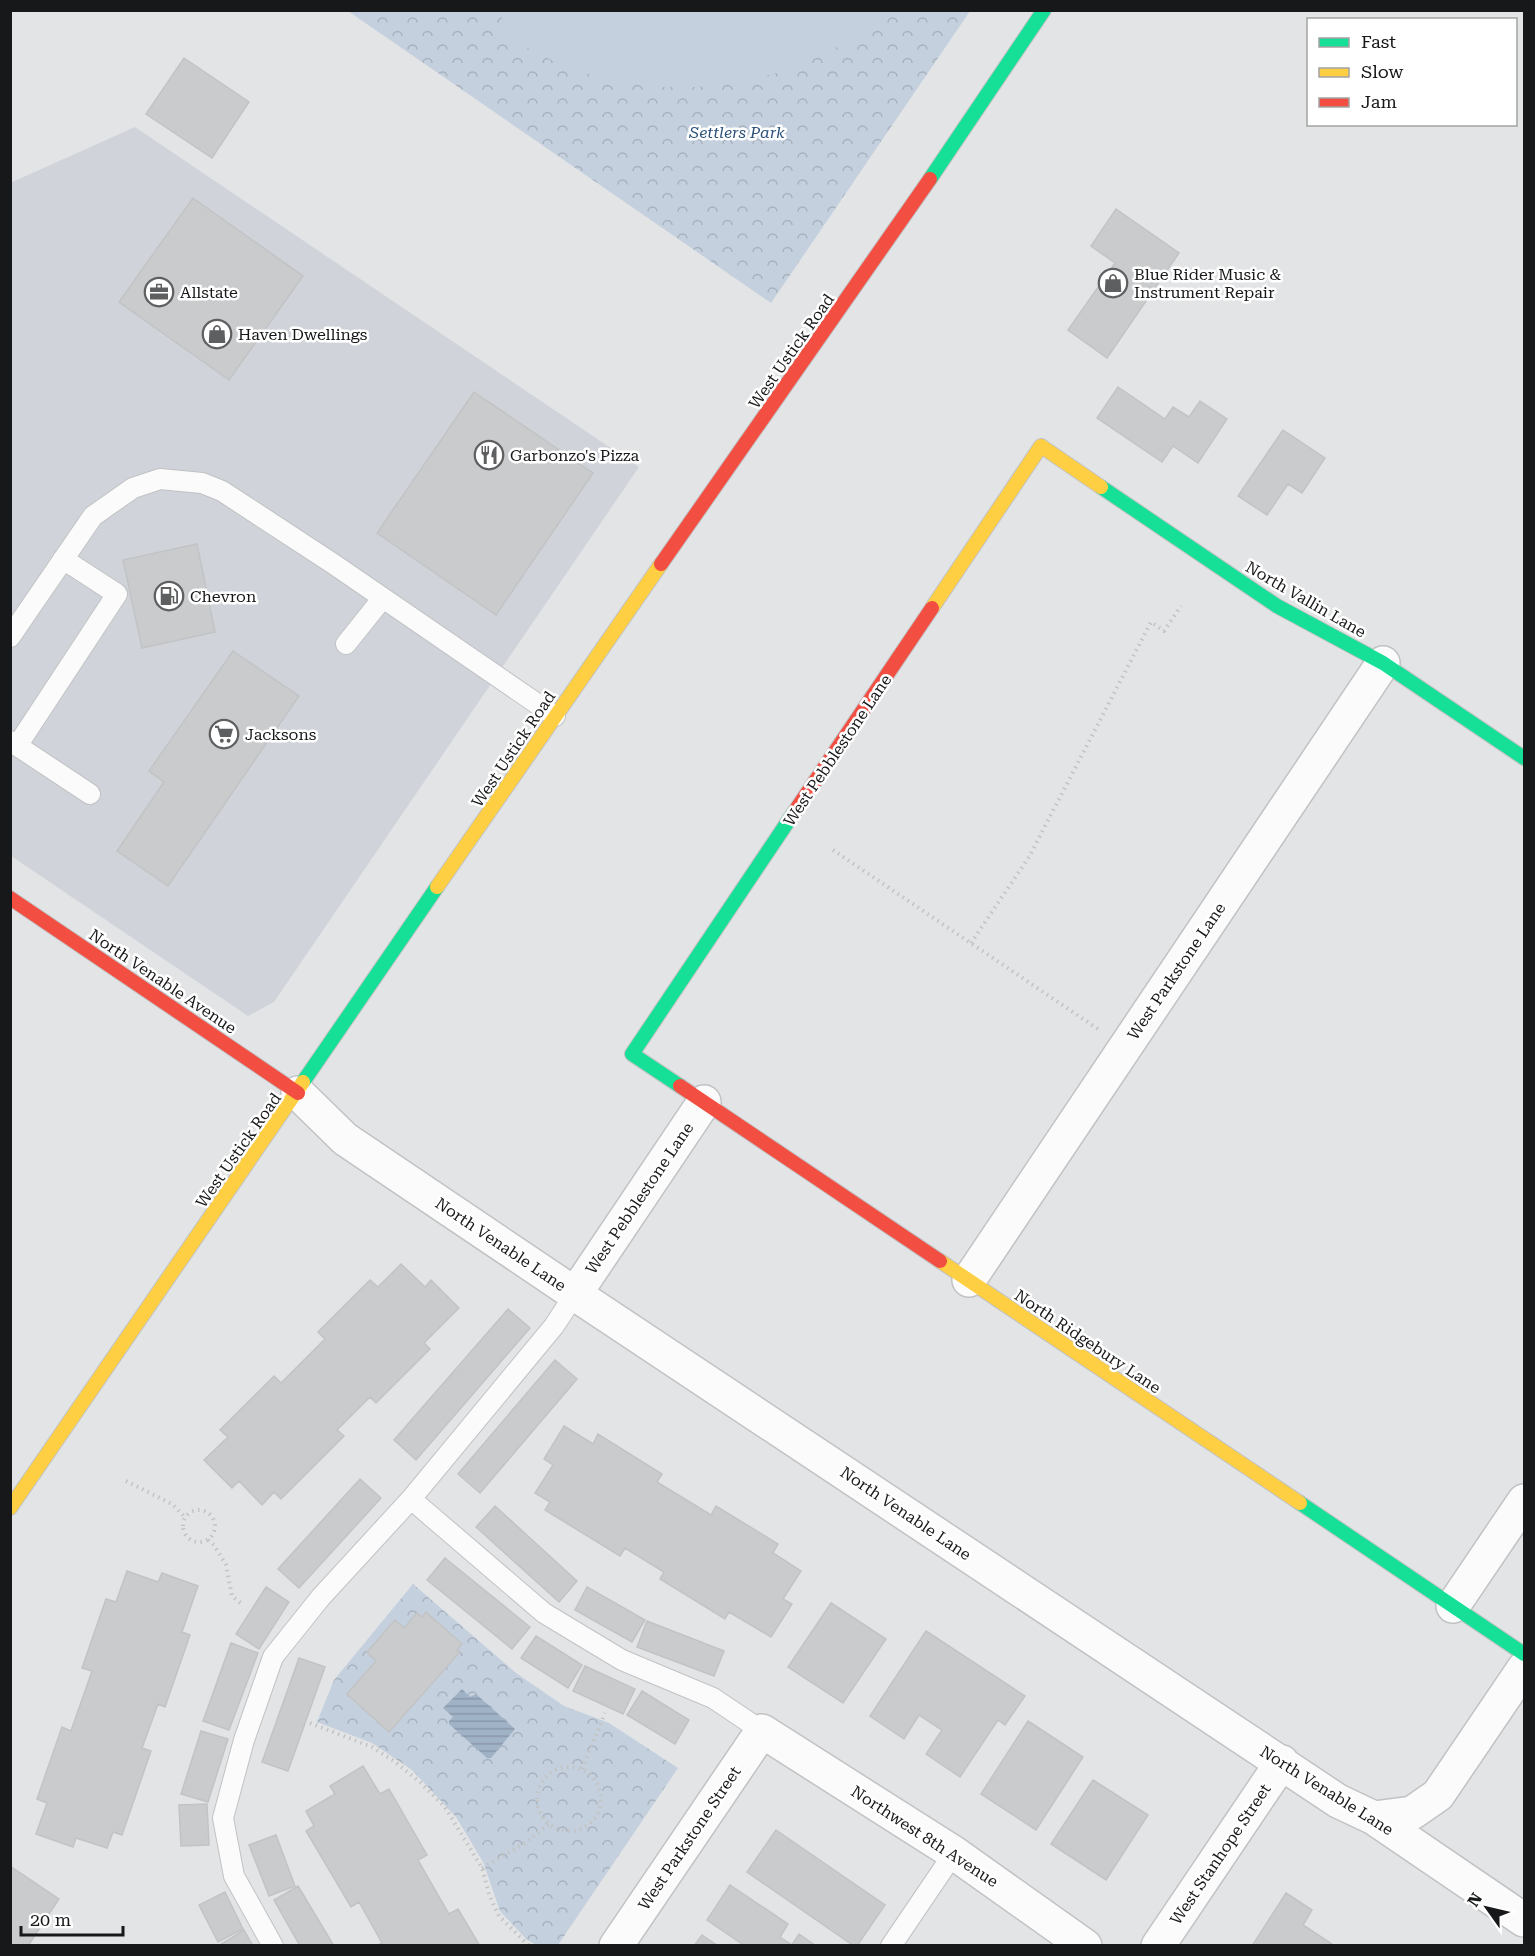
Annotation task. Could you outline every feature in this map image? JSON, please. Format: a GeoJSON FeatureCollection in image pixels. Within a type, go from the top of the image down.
{"type":"FeatureCollection","features":[{"type":"Feature","properties":{"kind":"street","name":"West Ustick Road"},"geometry":{"type":"LineString","coordinates":[[10,1508],[298,1093],[555,716],[892,236],[1044,10]]}},
{"type":"Feature","properties":{"kind":"street","name":"North Vallin Lane"},"geometry":{"type":"LineString","coordinates":[[1041,446],[1277,606],[1383,663],[1524,758]]}},
{"type":"Feature","properties":{"kind":"street","name":"West Pebblestone Lane"},"geometry":{"type":"LineString","coordinates":[[632,1054],[1041,446]]}},
{"type":"Feature","properties":{"kind":"street","name":"West Parkstone Lane"},"geometry":{"type":"LineString","coordinates":[[969,1280],[1383,663]]}},
{"type":"Feature","properties":{"kind":"street","name":"North Venable Avenue"},"geometry":{"type":"LineString","coordinates":[[10,898],[298,1093]]}},
{"type":"Feature","properties":{"kind":"street","name":"North Ridgebury Lane"},"geometry":{"type":"LineString","coordinates":[[632,1054],[1524,1654]]}},
{"type":"Feature","properties":{"kind":"street","name":"North Venable Lane"},"geometry":{"type":"LineString","coordinates":[[298,1093],[345,1139],[1338,1801],[1374,1818],[1524,1920]]}},
{"type":"Feature","properties":{"kind":"street","name":"West Pebblestone Lane"},"geometry":{"type":"LineString","coordinates":[[575,1294],[704,1102]]}},
{"type":"Feature","properties":{"kind":"street"},"geometry":{"type":"LineString","coordinates":[[1452,1606],[1524,1501]]}},
{"type":"Feature","properties":{"kind":"street"},"geometry":{"type":"LineString","coordinates":[[1374,1818],[1412,1813],[1438,1795],[1524,1668]]}},
{"type":"Feature","properties":{"kind":"street","name":"Northwest 8th Avenue"},"geometry":{"type":"LineString","coordinates":[[762,1731],[954,1853],[1085,1946]]}},
{"type":"Feature","properties":{"kind":"street","name":"West Parkstone Street"},"geometry":{"type":"LineString","coordinates":[[616,1946],[762,1731]]}},
{"type":"Feature","properties":{"kind":"street","name":"West Stanhope Street"},"geometry":{"type":"LineString","coordinates":[[1158,1946],[1282,1762]]}},
{"type":"Feature","properties":{"kind":"lane"},"geometry":{"type":"LineString","coordinates":[[10,637],[93,516],[133,488],[160,479],[202,483],[222,491],[332,563],[555,716]]}},
{"type":"Feature","properties":{"kind":"lane"},"geometry":{"type":"LineString","coordinates":[[63,559],[117,594],[14,743],[90,794]]}},
{"type":"Feature","properties":{"kind":"lane"},"geometry":{"type":"LineString","coordinates":[[346,644],[382,599]]}},
{"type":"Feature","properties":{"kind":"lane"},"geometry":{"type":"LineString","coordinates":[[273,1946],[234,1876],[223,1818],[244,1740],[273,1657],[321,1597],[411,1499],[554,1326],[575,1294]]}},
{"type":"Feature","properties":{"kind":"lane"},"geometry":{"type":"LineString","coordinates":[[411,1499],[544,1613],[622,1660],[713,1698],[762,1731]]}},
{"type":"Feature","properties":{"kind":"lane"},"geometry":{"type":"LineString","coordinates":[[891,1946],[954,1853]]}},
{"type":"Feature","properties":{"kind":"path"},"geometry":{"type":"LineString","coordinates":[[971,944],[1029,857],[1151,622],[1164,631],[1181,606]]}},
{"type":"Feature","properties":{"kind":"path"},"geometry":{"type":"LineString","coordinates":[[833,850],[1100,1030]]}},
{"type":"Feature","properties":{"kind":"path"},"geometry":{"type":"LineString","coordinates":[[126,1481],[172,1504],[186,1517]]}},
{"type":"Feature","properties":{"kind":"path"},"geometry":{"type":"LineString","coordinates":[[200,1510],[211,1515],[214,1520],[214,1530],[208,1540],[198,1543],[189,1540],[182,1527],[186,1517],[200,1510]]}},
{"type":"Feature","properties":{"kind":"path"},"geometry":{"type":"LineString","coordinates":[[208,1540],[214,1545],[226,1565],[232,1596],[243,1605]]}},
{"type":"Feature","properties":{"kind":"path"},"geometry":{"type":"LineString","coordinates":[[582,1769],[605,1713]]}},
{"type":"Feature","properties":{"kind":"path"},"geometry":{"type":"LineString","coordinates":[[310,1723],[372,1747],[420,1782],[445,1807],[482,1868],[490,1897],[499,1916],[529,1946]]}},
{"type":"Feature","properties":{"kind":"path"},"geometry":{"type":"LineString","coordinates":[[563,1767],[582,1769],[592,1776],[601,1796],[596,1816],[588,1825],[579,1830],[568,1831],[549,1824],[538,1807],[537,1796],[539,1787],[545,1778],[563,1767]]}},
{"type":"Feature","properties":{"kind":"path"},"geometry":{"type":"LineString","coordinates":[[482,1868],[522,1845],[549,1824]]}},
{"type":"Feature","properties":{"kind":"shaded area"},"geometry":{"type":"Polygon","coordinates":[[[135,127],[639,467],[274,1002],[248,1016],[11,856],[10,183],[135,127]]]}},
{"type":"Feature","properties":{"kind":"shaded area"},"geometry":{"type":"Polygon","coordinates":[[[462,1689],[470,1697],[476,1694],[515,1729],[491,1758],[487,1758],[449,1724],[453,1717],[443,1708],[462,1689]]]}},
{"type":"Feature","properties":{"kind":"green space"},"geometry":{"type":"Polygon","coordinates":[[[506,10],[889,11],[855,37],[818,57],[778,72],[736,83],[693,87],[650,86],[608,79],[568,67],[531,50],[496,29],[506,10]]]}},
{"type":"Feature","properties":{"kind":"green space","name":"Settlers Park"},"geometry":{"type":"Polygon","coordinates":[[[348,11],[970,11],[771,303],[348,11]]]}},
{"type":"Feature","properties":{"kind":"green space"},"geometry":{"type":"Polygon","coordinates":[[[413,1584],[516,1673],[564,1706],[609,1723],[678,1768],[558,1945],[536,1945],[526,1939],[500,1911],[483,1862],[456,1817],[412,1770],[372,1743],[317,1722],[334,1680],[413,1584]]]}},
{"type":"Feature","properties":{"kind":"building"},"geometry":{"type":"Polygon","coordinates":[[[184,58],[249,102],[212,158],[146,114],[184,58]]]}},
{"type":"Feature","properties":{"kind":"building"},"geometry":{"type":"Polygon","coordinates":[[[193,198],[303,276],[229,380],[119,302],[193,198]]]}},
{"type":"Feature","properties":{"kind":"building"},"geometry":{"type":"Polygon","coordinates":[[[1116,209],[1179,253],[1107,358],[1068,330],[1115,263],[1091,246],[1116,209]]]}},
{"type":"Feature","properties":{"kind":"building"},"geometry":{"type":"Polygon","coordinates":[[[1118,387],[1165,419],[1173,407],[1189,417],[1200,401],[1227,419],[1198,463],[1173,446],[1162,462],[1097,418],[1118,387]]]}},
{"type":"Feature","properties":{"kind":"building"},"geometry":{"type":"Polygon","coordinates":[[[474,392],[593,473],[496,615],[377,533],[474,392]]]}},
{"type":"Feature","properties":{"kind":"building"},"geometry":{"type":"Polygon","coordinates":[[[1283,430],[1325,458],[1302,493],[1288,484],[1267,515],[1238,496],[1283,430]]]}},
{"type":"Feature","properties":{"kind":"building","name":"Chevron"},"geometry":{"type":"Polygon","coordinates":[[[197,544],[215,632],[142,648],[123,560],[197,544]]]}},
{"type":"Feature","properties":{"kind":"building","name":"Jacksons"},"geometry":{"type":"Polygon","coordinates":[[[233,651],[299,696],[168,886],[117,851],[164,782],[149,771],[233,651]]]}},
{"type":"Feature","properties":{"kind":"building"},"geometry":{"type":"Polygon","coordinates":[[[401,1264],[425,1287],[431,1280],[459,1308],[424,1343],[430,1349],[376,1403],[370,1397],[337,1430],[344,1436],[281,1499],[274,1492],[262,1505],[239,1481],[232,1488],[204,1460],[228,1437],[220,1430],[274,1376],[281,1383],[325,1339],[318,1332],[370,1280],[378,1287],[401,1264]]]}},
{"type":"Feature","properties":{"kind":"building"},"geometry":{"type":"Polygon","coordinates":[[[508,1309],[530,1328],[416,1460],[394,1440],[508,1309]]]}},
{"type":"Feature","properties":{"kind":"building"},"geometry":{"type":"Polygon","coordinates":[[[555,1360],[577,1379],[480,1493],[458,1474],[555,1360]]]}},
{"type":"Feature","properties":{"kind":"building"},"geometry":{"type":"Polygon","coordinates":[[[564,1426],[593,1444],[598,1434],[662,1474],[657,1482],[711,1515],[716,1506],[778,1544],[773,1553],[801,1571],[783,1599],[792,1604],[771,1637],[729,1612],[725,1619],[660,1579],[664,1572],[625,1548],[620,1556],[545,1510],[550,1502],[535,1493],[553,1465],[544,1459],[564,1426]]]}},
{"type":"Feature","properties":{"kind":"building"},"geometry":{"type":"Polygon","coordinates":[[[360,1479],[381,1498],[299,1588],[278,1569],[360,1479]]]}},
{"type":"Feature","properties":{"kind":"building"},"geometry":{"type":"Polygon","coordinates":[[[495,1506],[577,1581],[559,1602],[476,1527],[495,1506]]]}},
{"type":"Feature","properties":{"kind":"building"},"geometry":{"type":"Polygon","coordinates":[[[445,1558],[530,1627],[512,1649],[427,1580],[445,1558]]]}},
{"type":"Feature","properties":{"kind":"building"},"geometry":{"type":"Polygon","coordinates":[[[127,1571],[158,1582],[162,1573],[198,1586],[182,1632],[190,1635],[165,1707],[158,1704],[142,1748],[151,1751],[122,1835],[113,1832],[107,1848],[76,1838],[73,1847],[36,1834],[47,1803],[37,1799],[62,1727],[71,1731],[92,1671],[82,1668],[106,1599],[116,1602],[127,1571]]]}},
{"type":"Feature","properties":{"kind":"building"},"geometry":{"type":"Polygon","coordinates":[[[266,1587],[289,1602],[259,1649],[236,1634],[266,1587]]]}},
{"type":"Feature","properties":{"kind":"building"},"geometry":{"type":"Polygon","coordinates":[[[587,1587],[645,1620],[632,1642],[575,1610],[587,1587]]]}},
{"type":"Feature","properties":{"kind":"building"},"geometry":{"type":"Polygon","coordinates":[[[831,1603],[886,1639],[843,1703],[788,1667],[831,1603]]]}},
{"type":"Feature","properties":{"kind":"building"},"geometry":{"type":"Polygon","coordinates":[[[426,1612],[462,1644],[457,1650],[460,1652],[389,1732],[347,1694],[376,1661],[367,1652],[395,1620],[404,1628],[417,1613],[422,1617],[426,1612]]]}},
{"type":"Feature","properties":{"kind":"building"},"geometry":{"type":"Polygon","coordinates":[[[647,1621],[724,1651],[714,1676],[637,1647],[647,1621]]]}},
{"type":"Feature","properties":{"kind":"building"},"geometry":{"type":"Polygon","coordinates":[[[926,1631],[1025,1696],[1005,1725],[998,1720],[960,1777],[926,1754],[942,1730],[919,1715],[904,1739],[870,1716],[926,1631]]]}},
{"type":"Feature","properties":{"kind":"building"},"geometry":{"type":"Polygon","coordinates":[[[536,1636],[582,1665],[568,1688],[521,1658],[536,1636]]]}},
{"type":"Feature","properties":{"kind":"building"},"geometry":{"type":"Polygon","coordinates":[[[231,1643],[258,1653],[229,1730],[203,1721],[231,1643]]]}},
{"type":"Feature","properties":{"kind":"building"},"geometry":{"type":"Polygon","coordinates":[[[299,1658],[325,1667],[288,1771],[262,1762],[299,1658]]]}},
{"type":"Feature","properties":{"kind":"building"},"geometry":{"type":"Polygon","coordinates":[[[585,1666],[635,1689],[623,1714],[573,1691],[585,1666]]]}},
{"type":"Feature","properties":{"kind":"building"},"geometry":{"type":"Polygon","coordinates":[[[642,1691],[689,1720],[675,1744],[627,1715],[642,1691]]]}},
{"type":"Feature","properties":{"kind":"building"},"geometry":{"type":"Polygon","coordinates":[[[1028,1721],[1083,1757],[1036,1830],[981,1794],[1028,1721]]]}},
{"type":"Feature","properties":{"kind":"building"},"geometry":{"type":"Polygon","coordinates":[[[201,1731],[228,1739],[208,1802],[181,1794],[201,1731]]]}},
{"type":"Feature","properties":{"kind":"building"},"geometry":{"type":"Polygon","coordinates":[[[363,1766],[380,1794],[389,1789],[427,1855],[418,1860],[449,1914],[458,1909],[480,1946],[376,1946],[382,1943],[359,1902],[351,1907],[306,1831],[314,1826],[306,1811],[335,1794],[330,1786],[363,1766]]]}},
{"type":"Feature","properties":{"kind":"building"},"geometry":{"type":"Polygon","coordinates":[[[1093,1780],[1148,1815],[1106,1880],[1051,1844],[1093,1780]]]}},
{"type":"Feature","properties":{"kind":"building"},"geometry":{"type":"Polygon","coordinates":[[[207,1804],[209,1845],[181,1846],[179,1805],[207,1804]]]}},
{"type":"Feature","properties":{"kind":"building"},"geometry":{"type":"Polygon","coordinates":[[[776,1830],[885,1905],[857,1946],[747,1872],[776,1830]]]}},
{"type":"Feature","properties":{"kind":"building"},"geometry":{"type":"Polygon","coordinates":[[[276,1835],[295,1886],[269,1896],[249,1845],[276,1835]]]}},
{"type":"Feature","properties":{"kind":"building"},"geometry":{"type":"Polygon","coordinates":[[[10,1866],[59,1899],[28,1946],[10,1946],[10,1866]]]}},
{"type":"Feature","properties":{"kind":"building"},"geometry":{"type":"Polygon","coordinates":[[[730,1885],[788,1924],[780,1937],[792,1945],[799,1934],[816,1946],[745,1946],[707,1920],[730,1885]]]}},
{"type":"Feature","properties":{"kind":"building"},"geometry":{"type":"Polygon","coordinates":[[[298,1886],[334,1946],[300,1946],[274,1900],[298,1886]]]}},
{"type":"Feature","properties":{"kind":"building"},"geometry":{"type":"Polygon","coordinates":[[[225,1892],[243,1929],[218,1942],[199,1905],[225,1892]]]}},
{"type":"Feature","properties":{"kind":"building"},"geometry":{"type":"Polygon","coordinates":[[[1286,1893],[1312,1910],[1303,1925],[1332,1944],[1331,1946],[1252,1946],[1286,1893]]]}},
{"type":"Feature","properties":{"kind":"building"},"geometry":{"type":"Polygon","coordinates":[[[244,1930],[253,1946],[220,1946],[220,1945],[244,1930]]]}},
{"type":"Feature","properties":{"kind":"building"},"geometry":{"type":"Polygon","coordinates":[[[702,1935],[718,1946],[694,1946],[702,1935]]]}},
{"type":"Feature","properties":{"kind":"traffic: fast"},"geometry":{"type":"LineString","coordinates":[[930,179],[1044,10]]}},
{"type":"Feature","properties":{"kind":"traffic: fast"},"geometry":{"type":"LineString","coordinates":[[1101,487],[1277,606],[1383,663],[1524,758]]}},
{"type":"Feature","properties":{"kind":"traffic: fast"},"geometry":{"type":"LineString","coordinates":[[680,1086],[632,1054],[795,811]]}},
{"type":"Feature","properties":{"kind":"traffic: fast"},"geometry":{"type":"LineString","coordinates":[[303,1082],[437,887]]}},
{"type":"Feature","properties":{"kind":"traffic: fast"},"geometry":{"type":"LineString","coordinates":[[1300,1503],[1524,1654]]}},
{"type":"Feature","properties":{"kind":"traffic: slow"},"geometry":{"type":"LineString","coordinates":[[932,608],[1041,446],[1101,487]]}},
{"type":"Feature","properties":{"kind":"traffic: slow"},"geometry":{"type":"LineString","coordinates":[[437,887],[661,564]]}},
{"type":"Feature","properties":{"kind":"traffic: slow"},"geometry":{"type":"LineString","coordinates":[[10,1508],[303,1082]]}},
{"type":"Feature","properties":{"kind":"traffic: slow"},"geometry":{"type":"LineString","coordinates":[[940,1261],[1300,1503]]}},
{"type":"Feature","properties":{"kind":"traffic: jam"},"geometry":{"type":"LineString","coordinates":[[661,564],[930,179]]}},
{"type":"Feature","properties":{"kind":"traffic: jam"},"geometry":{"type":"LineString","coordinates":[[795,811],[932,608]]}},
{"type":"Feature","properties":{"kind":"traffic: jam"},"geometry":{"type":"LineString","coordinates":[[10,898],[298,1093]]}},
{"type":"Feature","properties":{"kind":"traffic: jam"},"geometry":{"type":"LineString","coordinates":[[680,1086],[940,1261]]}},
{"type":"Feature","properties":{"kind":"place","name":"Blue Rider Music & Instrument Repair"},"geometry":{"type":"Point","coordinates":[1113,283]}},
{"type":"Feature","properties":{"kind":"place","name":"Allstate"},"geometry":{"type":"Point","coordinates":[159,292]}},
{"type":"Feature","properties":{"kind":"place","name":"Haven Dwellings"},"geometry":{"type":"Point","coordinates":[217,334]}},
{"type":"Feature","properties":{"kind":"place","name":"Garbonzo's Pizza"},"geometry":{"type":"Point","coordinates":[489,455]}},
{"type":"Feature","properties":{"kind":"place","name":"Chevron"},"geometry":{"type":"Point","coordinates":[169,596]}},
{"type":"Feature","properties":{"kind":"place","name":"Jacksons"},"geometry":{"type":"Point","coordinates":[224,734]}}]}
